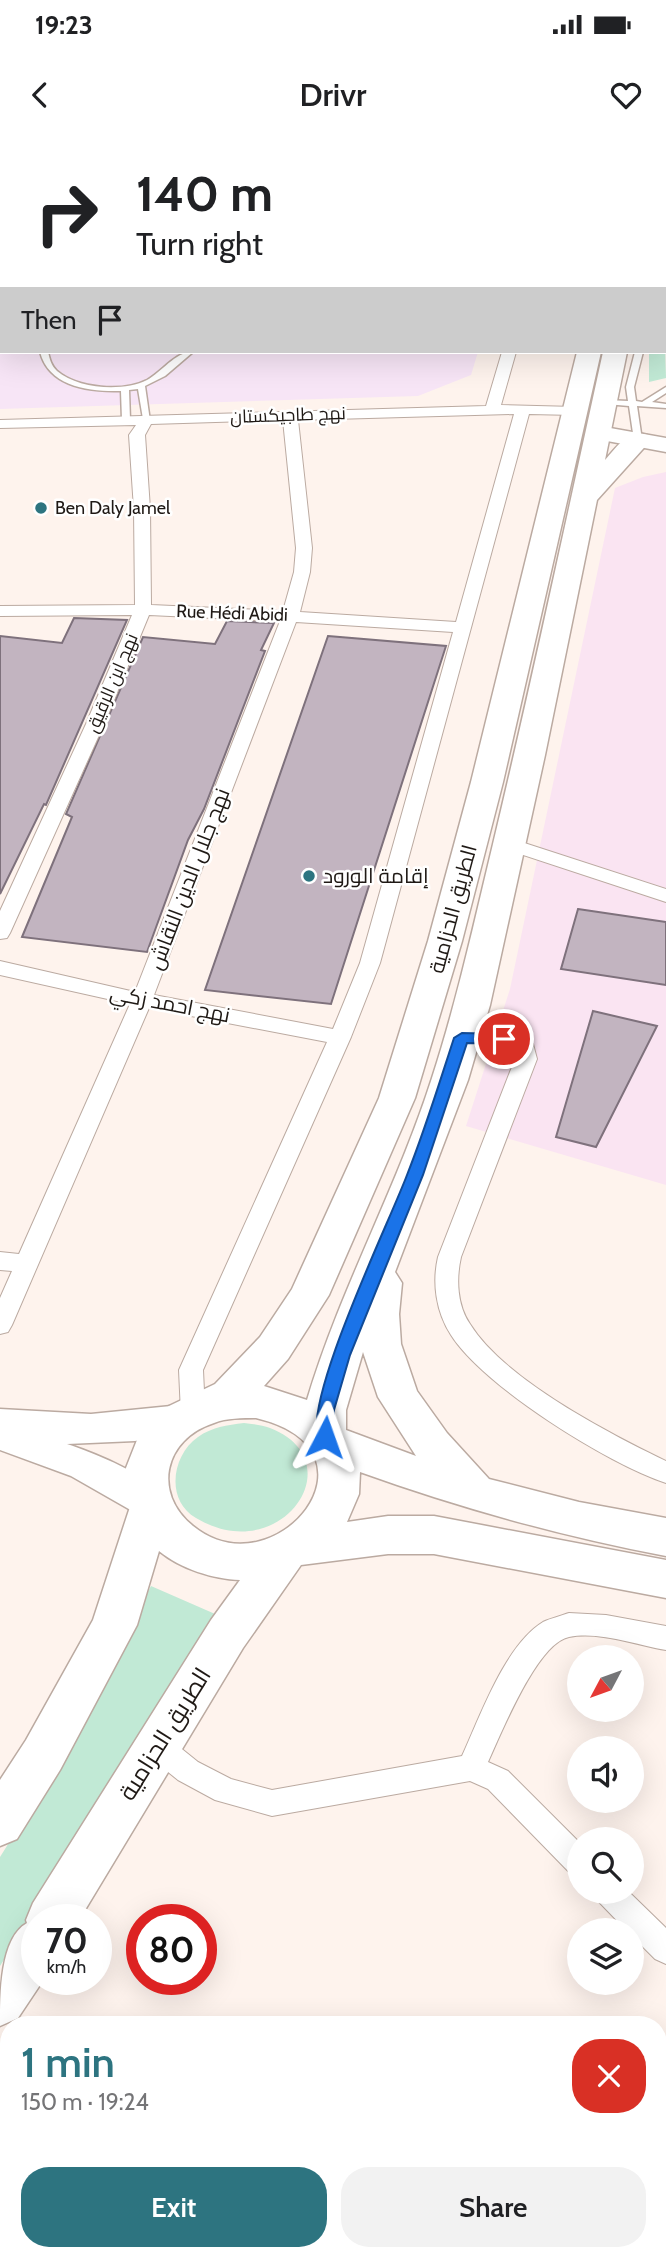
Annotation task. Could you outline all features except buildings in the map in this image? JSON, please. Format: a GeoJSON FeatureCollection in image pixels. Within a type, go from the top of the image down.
{"type":"FeatureCollection","features":[{"type":"Feature","properties":{"kind":"highway","name":"الطريق الحزامية"},"geometry":{"type":"LineString","coordinates":[[0,1823],[43,1755],[114,1625],[148,1505],[145,1478],[150,1456],[163,1436],[192,1414],[230,1396],[274,1348],[309,1295],[397,1098],[442,954],[480,808],[603,412],[589,354]]}},
{"type":"Feature","properties":{"kind":"highway","name":"الطريق الحزامية"},"geometry":{"type":"LineString","coordinates":[[61,1904],[227,1634],[291,1550],[318,1530],[333,1509],[340,1486],[338,1463],[326,1439],[325,1410],[341,1355],[392,1233],[445,1092],[462,1038],[509,844],[615,354]]}},
{"type":"Feature","properties":{"kind":"highway"},"geometry":{"type":"LineString","coordinates":[[585,497],[638,440]]}},
{"type":"Feature","properties":{"kind":"highway"},"geometry":{"type":"LineString","coordinates":[[392,1233],[377,1310],[381,1352],[395,1389],[414,1424],[441,1458],[477,1493]]}},
{"type":"Feature","properties":{"kind":"highway"},"geometry":{"type":"LineString","coordinates":[[192,1414],[228,1402],[256,1401],[283,1407],[307,1419],[326,1439],[417,1476],[535,1510],[666,1538]]}},
{"type":"Feature","properties":{"kind":"highway","name":"الطريق الحزامية"},"geometry":{"type":"LineString","coordinates":[[148,1505],[166,1533],[190,1550],[220,1560],[253,1561],[291,1550]]}},
{"type":"Feature","properties":{"kind":"highway"},"geometry":{"type":"LineString","coordinates":[[291,1550],[388,1535],[434,1535],[666,1579]]}},
{"type":"Feature","properties":{"kind":"highway"},"geometry":{"type":"LineString","coordinates":[[0,2000],[21,1968]]}},
{"type":"Feature","properties":{"kind":"main road"},"geometry":{"type":"LineString","coordinates":[[603,412],[638,440],[666,446]]}},
{"type":"Feature","properties":{"kind":"main road"},"geometry":{"type":"LineString","coordinates":[[0,1424],[78,1431],[128,1428],[192,1414]]}},
{"type":"Feature","properties":{"kind":"main road"},"geometry":{"type":"LineString","coordinates":[[0,1435],[84,1465],[148,1505]]}},
{"type":"Feature","properties":{"kind":"street"},"geometry":{"type":"LineString","coordinates":[[492,410],[508,354]]}},
{"type":"Feature","properties":{"kind":"street"},"geometry":{"type":"LineString","coordinates":[[192,1414],[191,1376],[194,1363],[340,1037],[380,932],[523,409]]}},
{"type":"Feature","properties":{"kind":"street","name":"نهج طاجيكستان"},"geometry":{"type":"LineString","coordinates":[[0,424],[523,409],[603,412]]}},
{"type":"Feature","properties":{"kind":"street","name":"نهج جلال الدين النقاش"},"geometry":{"type":"LineString","coordinates":[[0,1325],[142,1000],[290,616],[302,572],[304,548],[290,415]]}},
{"type":"Feature","properties":{"kind":"street"},"geometry":{"type":"LineString","coordinates":[[127,420],[137,435],[147,419]]}},
{"type":"Feature","properties":{"kind":"street","name":"نهج ابن الرقيق"},"geometry":{"type":"LineString","coordinates":[[0,933],[95,724],[143,610],[142,509],[137,435]]}},
{"type":"Feature","properties":{"kind":"street","name":"Rue Hédi Abidi"},"geometry":{"type":"LineString","coordinates":[[0,611],[143,610],[290,616],[463,628]]}},
{"type":"Feature","properties":{"kind":"street"},"geometry":{"type":"LineString","coordinates":[[509,844],[666,896]]}},
{"type":"Feature","properties":{"kind":"street","name":"نهج احمد زكي"},"geometry":{"type":"LineString","coordinates":[[0,968],[142,1000],[340,1037]]}},
{"type":"Feature","properties":{"kind":"street"},"geometry":{"type":"LineString","coordinates":[[462,1038],[504,1039],[525,1049],[526,1059],[504,1122],[455,1240],[447,1268],[448,1299],[460,1330],[484,1359],[513,1382],[563,1415],[666,1473]]}},
{"type":"Feature","properties":{"kind":"street"},"geometry":{"type":"LineString","coordinates":[[0,1261],[28,1264]]}},
{"type":"Feature","properties":{"kind":"street"},"geometry":{"type":"LineString","coordinates":[[471,1768],[525,1657],[545,1635],[566,1625],[599,1626],[666,1639]]}},
{"type":"Feature","properties":{"kind":"street"},"geometry":{"type":"LineString","coordinates":[[157,1746],[188,1771],[226,1791],[272,1803],[471,1768],[498,1780],[567,1850]]}},
{"type":"Feature","properties":{"kind":"street"},"geometry":{"type":"LineString","coordinates":[[621,1904],[666,1949]]}},
{"type":"Feature","properties":{"kind":"lane"},"geometry":{"type":"LineString","coordinates":[[44,354],[46,364],[54,373],[70,381],[88,386],[125,388],[141,386],[186,354]]}},
{"type":"Feature","properties":{"kind":"lane"},"geometry":{"type":"LineString","coordinates":[[603,412],[629,387],[638,354]]}},
{"type":"Feature","properties":{"kind":"lane"},"geometry":{"type":"LineString","coordinates":[[141,386],[147,419]]}},
{"type":"Feature","properties":{"kind":"lane"},"geometry":{"type":"LineString","coordinates":[[125,388],[127,420]]}},
{"type":"Feature","properties":{"kind":"lane"},"geometry":{"type":"LineString","coordinates":[[644,404],[666,389]]}},
{"type":"Feature","properties":{"kind":"lane"},"geometry":{"type":"LineString","coordinates":[[603,412],[644,404],[666,406]]}},
{"type":"Feature","properties":{"kind":"lane"},"geometry":{"type":"LineString","coordinates":[[603,412],[638,440]]}},
{"type":"Feature","properties":{"kind":"shaded area"},"geometry":{"type":"Polygon","coordinates":[[[0,354],[477,354],[471,375],[418,396],[0,409],[0,354]]]}},
{"type":"Feature","properties":{"kind":"shaded area"},"geometry":{"type":"Polygon","coordinates":[[[666,472],[666,1185],[466,1126],[510,989],[615,488],[643,477],[666,472]]]}},
{"type":"Feature","properties":{"kind":"green space"},"geometry":{"type":"Polygon","coordinates":[[[649,354],[665,354],[666,378],[649,382],[649,354]]]}},
{"type":"Feature","properties":{"kind":"green space"},"geometry":{"type":"Polygon","coordinates":[[[244,1423],[270,1428],[295,1443],[306,1463],[306,1484],[297,1504],[279,1521],[255,1530],[227,1530],[196,1518],[186,1510],[176,1489],[176,1478],[182,1455],[198,1437],[214,1429],[244,1423]]]}},
{"type":"Feature","properties":{"kind":"green space"},"geometry":{"type":"Polygon","coordinates":[[[151,1586],[222,1617],[39,1904],[21,1904],[21,1933],[0,1966],[0,1857],[47,1782],[151,1586]]]}},
{"type":"Feature","properties":{"kind":"place","name":"Ben Daly Jamel"},"geometry":{"type":"Point","coordinates":[41,508]}},
{"type":"Feature","properties":{"kind":"place","name":"إقامة الورود"},"geometry":{"type":"Point","coordinates":[309,876]}},
{"type":"Feature","properties":{"kind":"route"},"geometry":{"type":"LineString","coordinates":[[325,1437],[325,1410],[341,1355],[415,1175],[450,1080],[462,1038],[504,1039]]}}]}
